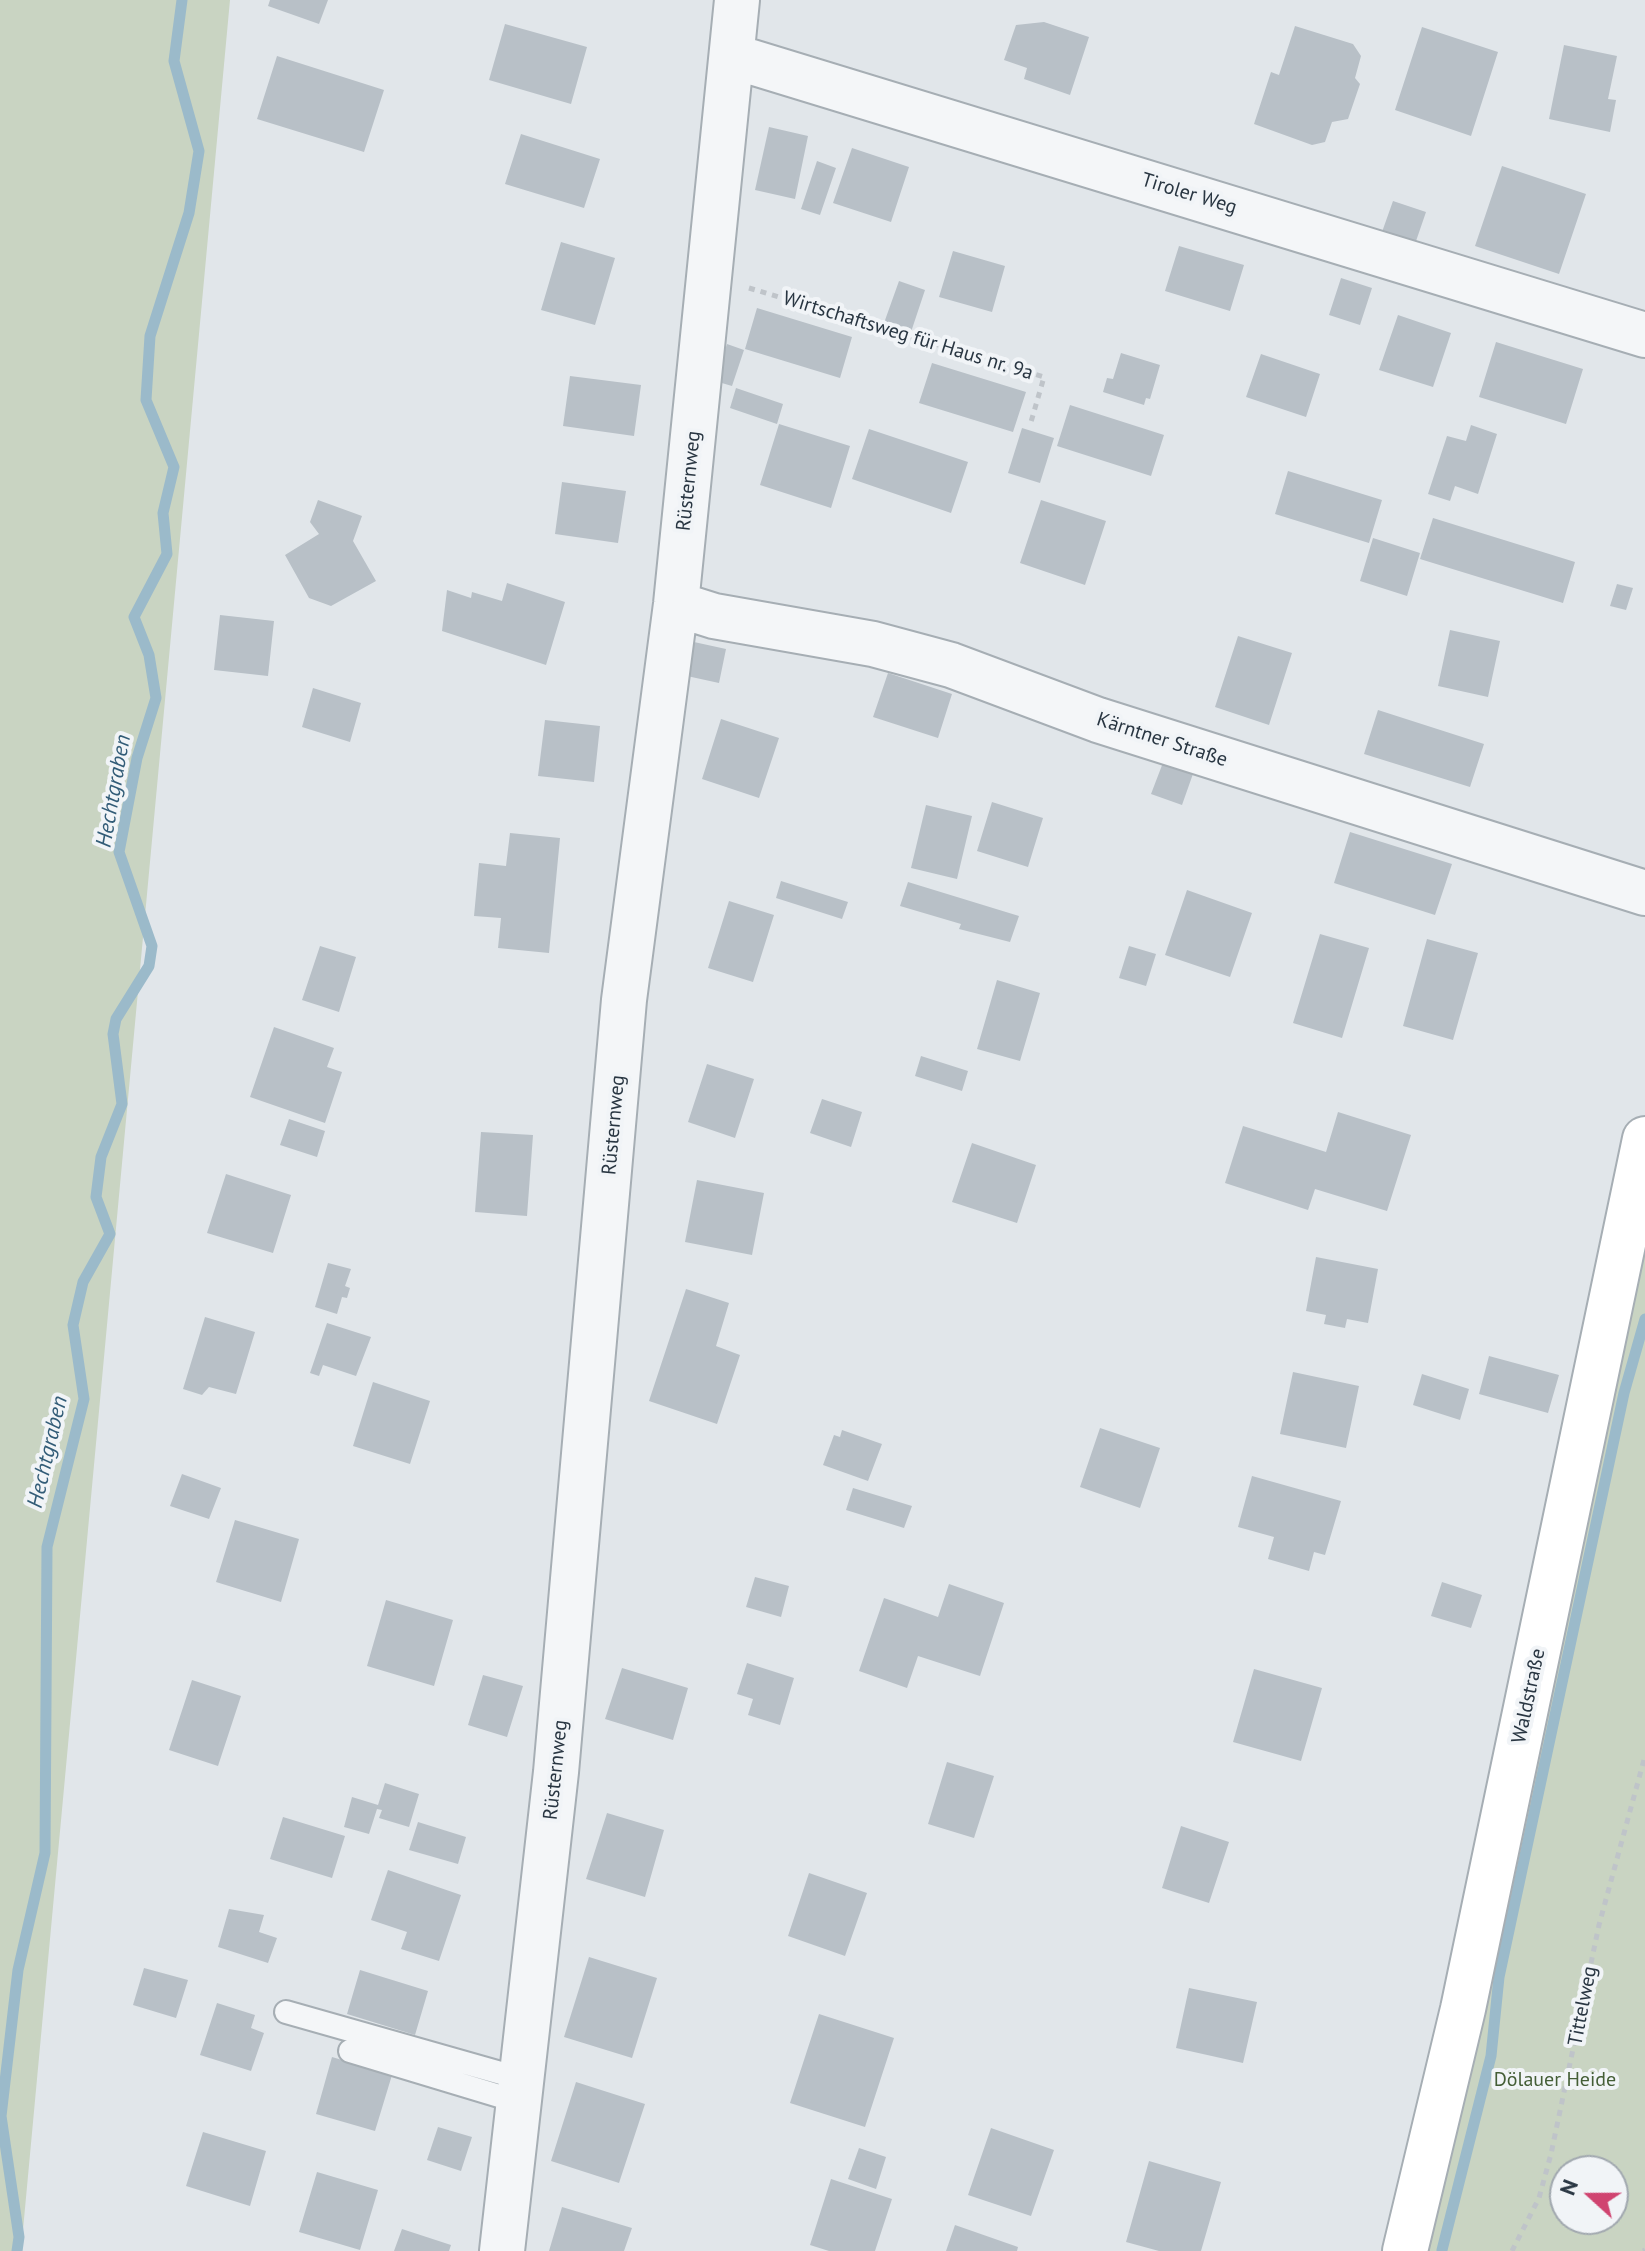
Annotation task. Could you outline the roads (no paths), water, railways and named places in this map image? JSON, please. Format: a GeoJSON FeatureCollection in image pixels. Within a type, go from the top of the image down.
{"type":"FeatureCollection","features":[{"type":"Feature","properties":{"kind":"main road","name":"Waldstraße"},"geometry":{"type":"LineString","coordinates":[[1405,2251],[1463,2009],[1645,1139]]}},
{"type":"Feature","properties":{"kind":"street","name":"Rüsternweg"},"geometry":{"type":"LineString","coordinates":[[502,2251],[556,1772],[624,1000],[676,604],[737,0]]}},
{"type":"Feature","properties":{"kind":"street","name":"Tiroler Weg"},"geometry":{"type":"LineString","coordinates":[[732,56],[1645,335]]}},
{"type":"Feature","properties":{"kind":"street","name":"Kärntner Straße"},"geometry":{"type":"LineString","coordinates":[[676,604],[714,616],[873,644],[951,665],[1098,720],[1645,893]]}},
{"type":"Feature","properties":{"kind":"lane"},"geometry":{"type":"LineString","coordinates":[[286,2012],[520,2091]]}},
{"type":"Feature","properties":{"kind":"lane"},"geometry":{"type":"LineString","coordinates":[[350,2051],[520,2091]]}},
{"type":"Feature","properties":{"kind":"waterway","name":"Hechtgraben"},"geometry":{"type":"LineString","coordinates":[[17,2251],[19,2237],[1,2116],[18,1970],[45,1853],[47,1547],[84,1399],[73,1325],[83,1282],[110,1234],[96,1197],[101,1157],[122,1104],[113,1034],[116,1019],[149,966],[152,946],[119,852],[137,758],[156,698],[149,655],[134,617],[167,554],[163,513],[174,467],[146,400],[150,336],[189,213],[199,151],[174,61],[182,0]]}},
{"type":"Feature","properties":{"kind":"waterway"},"geometry":{"type":"LineString","coordinates":[[1442,2250],[1491,2056],[1499,1977],[1624,1393],[1645,1319]]}},
{"type":"Feature","properties":{"kind":"park label","name":"Dölauer Heide"},"geometry":{"type":"Point","coordinates":[1555,2080]}}]}
